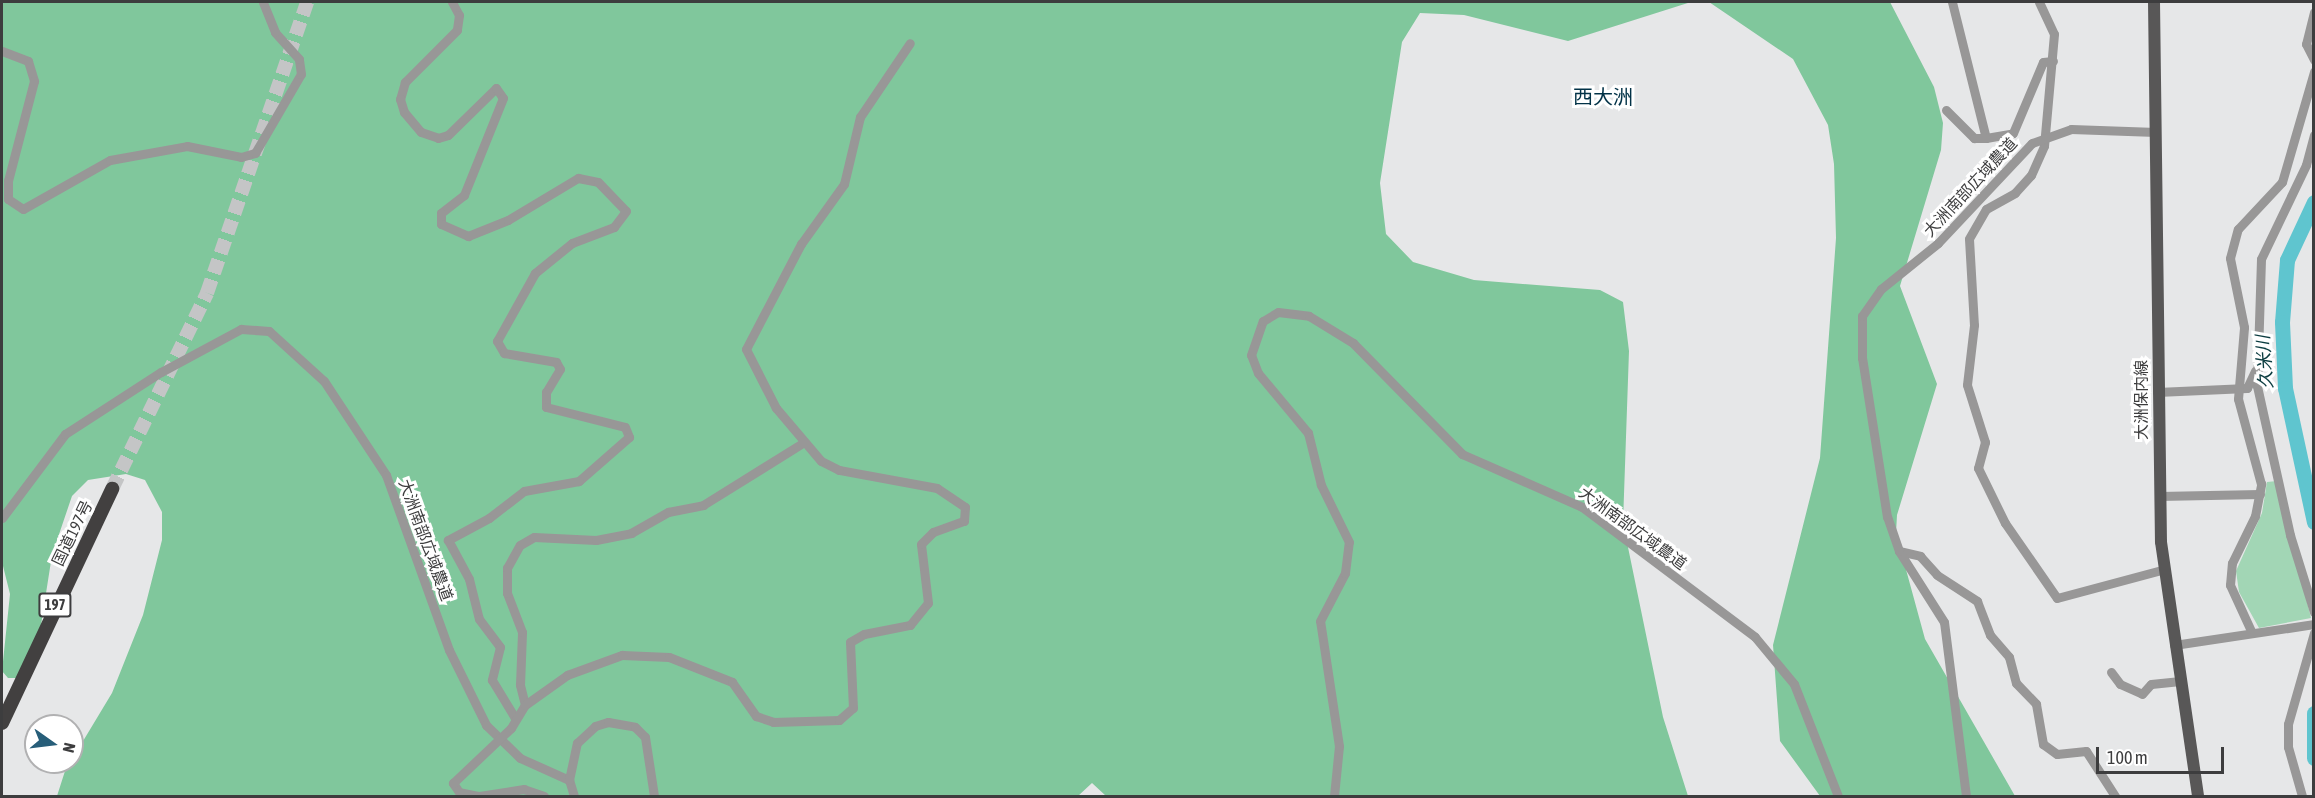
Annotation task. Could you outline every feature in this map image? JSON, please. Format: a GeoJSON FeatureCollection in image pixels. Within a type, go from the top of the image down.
{"type":"FeatureCollection","features":[{"type":"Feature","properties":{"kind":"highway","name":"国道197号"},"geometry":{"type":"LineString","coordinates":[[2,723],[112,489]]}},
{"type":"Feature","properties":{"kind":"main road","name":"大洲保内線"},"geometry":{"type":"LineString","coordinates":[[2154,2],[2159,496],[2178,681],[2198,796]]}},
{"type":"Feature","properties":{"kind":"street"},"geometry":{"type":"LineString","coordinates":[[2,51],[28,61],[34,81],[8,181],[8,199],[23,209],[110,160],[186,146],[241,157],[255,153],[301,74],[299,59],[275,33],[263,2]]}},
{"type":"Feature","properties":{"kind":"street"},"geometry":{"type":"LineString","coordinates":[[452,2],[459,15],[457,30],[405,82],[400,99],[404,112],[421,132],[438,138],[448,135],[496,88],[503,98],[464,195],[441,213],[441,225],[456,236],[477,233],[578,178],[597,182],[626,211],[614,226],[572,243],[535,273],[497,341],[504,354],[556,362],[561,369],[546,392],[546,407],[625,427],[629,437],[579,481],[524,490],[489,518],[448,540],[468,579],[479,619],[500,647],[492,680],[515,718]]}},
{"type":"Feature","properties":{"kind":"street"},"geometry":{"type":"LineString","coordinates":[[1953,2],[1986,138]]}},
{"type":"Feature","properties":{"kind":"street"},"geometry":{"type":"LineString","coordinates":[[2038,2],[2052,22],[2053,61],[2044,136],[2031,175],[2015,193],[1986,209],[1969,239],[1974,325],[1967,385],[1985,442],[1978,468],[2005,523],[2057,598],[2165,568]]}},
{"type":"Feature","properties":{"kind":"street"},"geometry":{"type":"LineString","coordinates":[[2313,12],[2306,32],[2313,60]]}},
{"type":"Feature","properties":{"kind":"street"},"geometry":{"type":"LineString","coordinates":[[544,796],[524,789],[478,796],[459,792],[453,783],[458,774],[496,740],[525,705],[599,661],[647,654],[717,673],[732,682],[756,716],[773,722],[839,720],[848,715],[850,642],[864,634],[910,626],[921,616],[930,593],[921,544],[933,532],[964,521],[967,513],[937,488],[839,470],[801,444],[755,375],[746,349],[801,244],[844,184],[860,117],[910,43]]}},
{"type":"Feature","properties":{"kind":"street"},"geometry":{"type":"LineString","coordinates":[[1946,110],[1974,138],[2013,133],[2043,62],[2053,61]]}},
{"type":"Feature","properties":{"kind":"street"},"geometry":{"type":"LineString","coordinates":[[2252,633],[2229,574],[2260,494],[2259,465],[2237,390],[2244,327],[2232,244],[2238,229],[2282,182],[2313,72]]}},
{"type":"Feature","properties":{"kind":"street","name":"大洲南部広域農道"},"geometry":{"type":"LineString","coordinates":[[1965,796],[1944,622],[1899,551],[1887,517],[1862,358],[1862,316],[1881,289],[1918,262],[2018,156],[2044,136],[2079,128],[2156,132]]}},
{"type":"Feature","properties":{"kind":"street"},"geometry":{"type":"LineString","coordinates":[[2313,135],[2306,165],[2261,259],[2258,359],[2260,407],[2313,612]]}},
{"type":"Feature","properties":{"kind":"street","name":"大洲南部広域農道"},"geometry":{"type":"LineString","coordinates":[[1334,796],[1340,746],[1320,621],[1345,573],[1349,542],[1321,485],[1308,433],[1258,373],[1251,355],[1263,321],[1278,312],[1309,316],[1353,343],[1462,454],[1582,507],[1755,637],[1794,684],[1838,796]]}},
{"type":"Feature","properties":{"kind":"street","name":"大洲南部広域農道"},"geometry":{"type":"LineString","coordinates":[[2,518],[65,434],[161,372],[241,329],[269,331],[324,381],[386,475],[449,650],[496,740],[540,771],[569,780]]}},
{"type":"Feature","properties":{"kind":"street"},"geometry":{"type":"LineString","coordinates":[[2157,392],[2247,388],[2258,359]]}},
{"type":"Feature","properties":{"kind":"street"},"geometry":{"type":"LineString","coordinates":[[525,705],[519,685],[522,632],[507,593],[507,568],[520,545],[534,537],[596,540],[631,533],[668,512],[703,505],[801,444]]}},
{"type":"Feature","properties":{"kind":"street"},"geometry":{"type":"LineString","coordinates":[[2159,496],[2260,494]]}},
{"type":"Feature","properties":{"kind":"street"},"geometry":{"type":"LineString","coordinates":[[1899,551],[1920,556],[1937,575],[1977,601],[1990,635],[2009,657],[2016,683],[2036,705],[2043,744],[2057,754],[2086,751],[2115,796]]}},
{"type":"Feature","properties":{"kind":"street"},"geometry":{"type":"LineString","coordinates":[[2174,645],[2313,624]]}},
{"type":"Feature","properties":{"kind":"street"},"geometry":{"type":"LineString","coordinates":[[2302,796],[2288,747],[2288,724],[2313,633]]}},
{"type":"Feature","properties":{"kind":"street"},"geometry":{"type":"LineString","coordinates":[[2111,672],[2120,684],[2142,694],[2151,684],[2178,681]]}},
{"type":"Feature","properties":{"kind":"street"},"geometry":{"type":"LineString","coordinates":[[574,796],[569,780],[578,743],[594,726],[622,722],[636,727],[650,753],[654,796]]}},
{"type":"Feature","properties":{"kind":"green space"},"geometry":{"type":"Polygon","coordinates":[[[2,2],[1691,2],[1568,41],[1464,15],[1420,13],[1402,42],[1380,183],[1386,234],[1413,262],[1474,280],[1600,290],[1623,302],[1629,351],[1623,523],[1663,717],[1688,796],[1106,796],[1092,783],[1078,796],[57,796],[64,774],[84,774],[84,739],[112,693],[143,615],[162,540],[162,512],[145,480],[126,474],[88,480],[72,496],[52,555],[36,657],[27,678],[8,678],[2,671],[10,594],[2,562],[2,2]]]}},
{"type":"Feature","properties":{"kind":"green space"},"geometry":{"type":"Polygon","coordinates":[[[1709,2],[1890,2],[1934,87],[1943,123],[1941,150],[1900,286],[1937,384],[1897,515],[1896,533],[1925,639],[2015,796],[1820,796],[1780,741],[1773,645],[1820,458],[1836,238],[1834,164],[1828,125],[1793,59],[1709,2]]]}},
{"type":"Feature","properties":{"kind":"green space"},"geometry":{"type":"Polygon","coordinates":[[[2277,481],[2311,618],[2259,628],[2239,592],[2236,571],[2262,513],[2267,482],[2277,481]]]}},
{"type":"Feature","properties":{"kind":"waterway","name":"久米川"},"geometry":{"type":"LineString","coordinates":[[2314,202],[2287,260],[2282,322],[2285,388],[2314,522]]}},
{"type":"Feature","properties":{"kind":"waterway","name":"久米川"},"geometry":{"type":"LineString","coordinates":[[2314,713],[2314,758]]}},
{"type":"Feature","properties":{"kind":"tunnel"},"geometry":{"type":"LineString","coordinates":[[112,489],[207,293],[307,2]]}},
{"type":"Feature","properties":{"kind":"district","name":"西大洲"},"geometry":{"type":"Point","coordinates":[1603,96]}}]}
